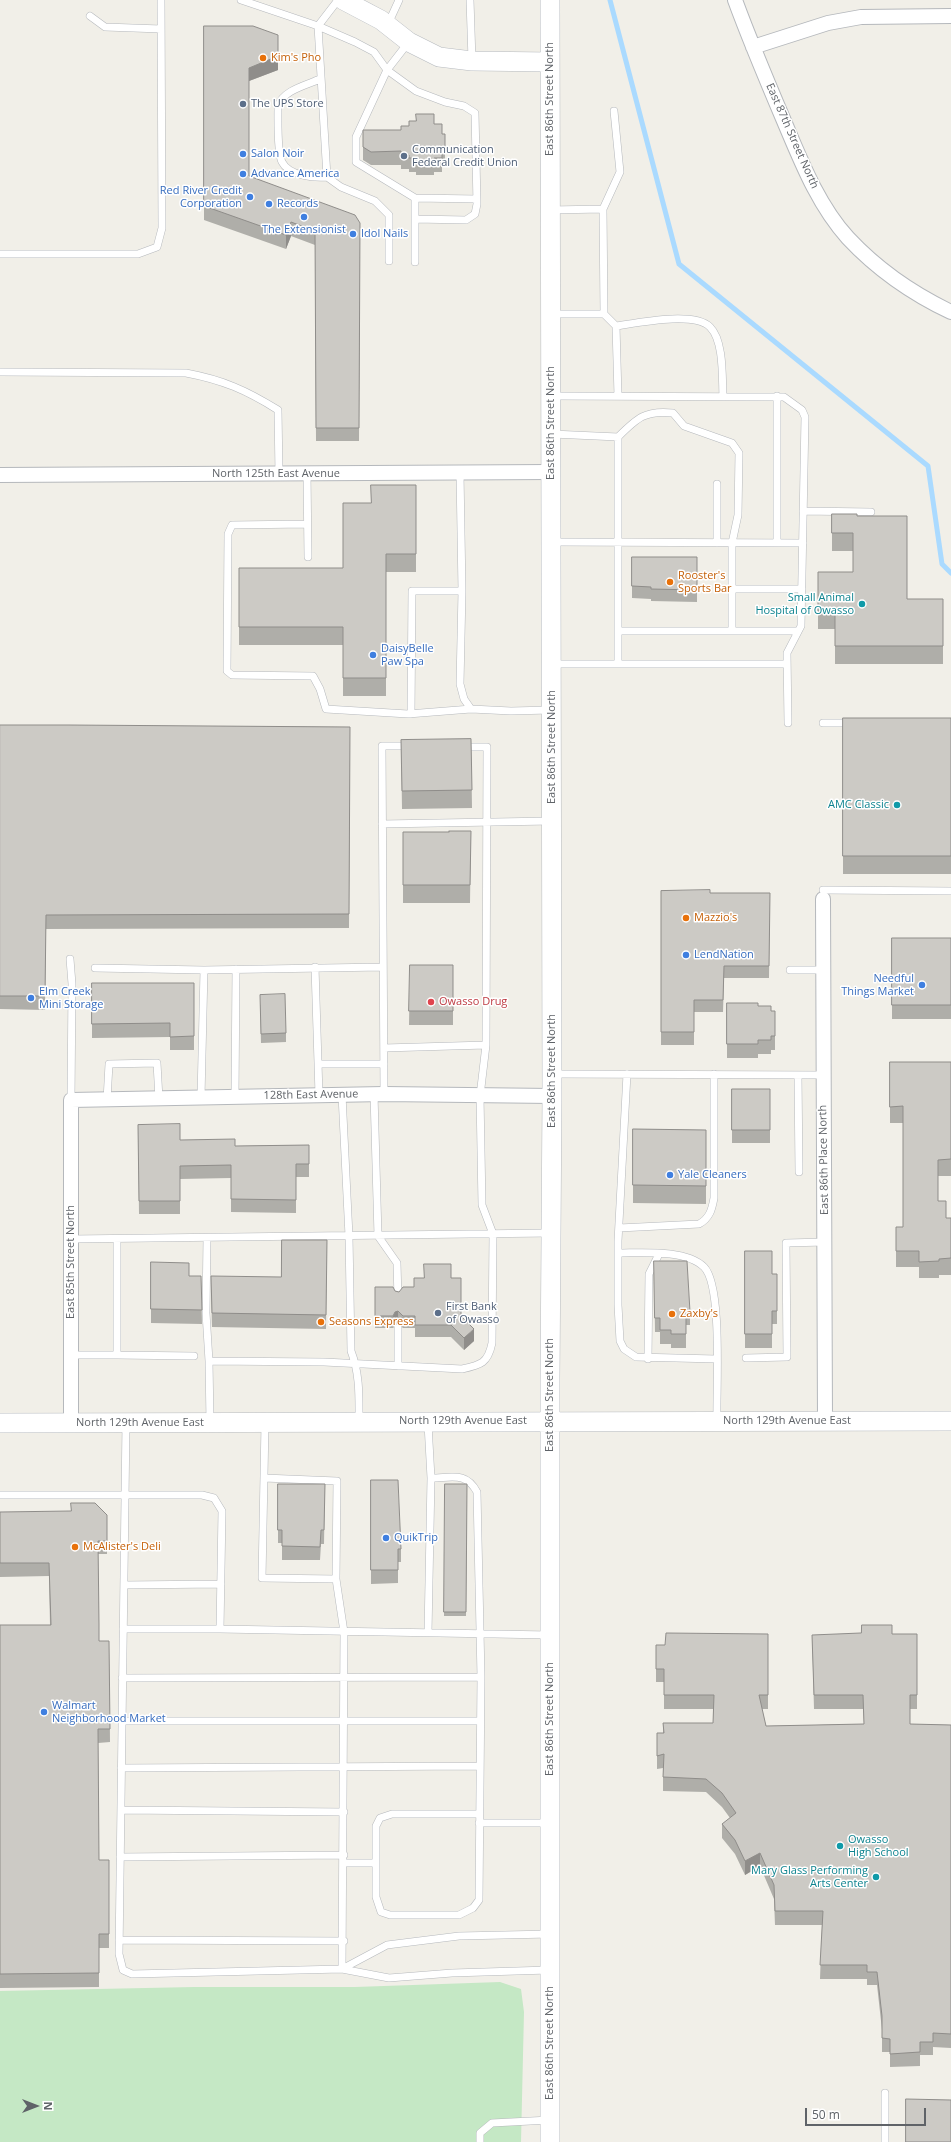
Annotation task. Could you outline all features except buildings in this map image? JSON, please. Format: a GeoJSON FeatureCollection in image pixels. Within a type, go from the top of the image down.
{"type":"FeatureCollection","features":[{"type":"Feature","properties":{"kind":"main road"},"geometry":{"type":"LineString","coordinates":[[343,0],[388,25],[410,42],[439,57],[472,61],[550,62]]}},
{"type":"Feature","properties":{"kind":"main road","name":"East 86th Street North"},"geometry":{"type":"LineString","coordinates":[[550,0],[552,664],[550,2142]]}},
{"type":"Feature","properties":{"kind":"main road","name":"North 129th Avenue East"},"geometry":{"type":"LineString","coordinates":[[0,1423],[951,1421]]}},
{"type":"Feature","properties":{"kind":"street","name":"East 87th Street North"},"geometry":{"type":"LineString","coordinates":[[735,0],[753,47],[803,165],[816,190],[847,237],[863,253],[907,289],[951,312]]}},
{"type":"Feature","properties":{"kind":"street"},"geometry":{"type":"LineString","coordinates":[[753,47],[828,23],[861,17],[951,16]]}},
{"type":"Feature","properties":{"kind":"street","name":"North 125th East Avenue"},"geometry":{"type":"LineString","coordinates":[[0,475],[551,472]]}},
{"type":"Feature","properties":{"kind":"street","name":"East 86th Place North"},"geometry":{"type":"LineString","coordinates":[[823,895],[822,1075],[826,1242],[825,1421]]}},
{"type":"Feature","properties":{"kind":"street","name":"128th East Avenue"},"geometry":{"type":"LineString","coordinates":[[71,1100],[379,1094],[552,1096]]}},
{"type":"Feature","properties":{"kind":"street","name":"East 85th Street North"},"geometry":{"type":"LineString","coordinates":[[71,1100],[71,1423]]}},
{"type":"Feature","properties":{"kind":"lane"},"geometry":{"type":"LineString","coordinates":[[0,254],[138,254],[157,247],[162,228],[161,0]]}},
{"type":"Feature","properties":{"kind":"lane"},"geometry":{"type":"LineString","coordinates":[[241,0],[318,26],[374,52],[388,70],[416,91],[445,102],[464,106],[475,113],[477,199],[475,214],[466,220],[415,219]]}},
{"type":"Feature","properties":{"kind":"lane"},"geometry":{"type":"LineString","coordinates":[[327,177],[318,26],[338,0]]}},
{"type":"Feature","properties":{"kind":"lane"},"geometry":{"type":"LineString","coordinates":[[388,25],[399,0]]}},
{"type":"Feature","properties":{"kind":"lane"},"geometry":{"type":"LineString","coordinates":[[470,0],[472,61]]}},
{"type":"Feature","properties":{"kind":"lane"},"geometry":{"type":"LineString","coordinates":[[90,16],[105,27],[161,29]]}},
{"type":"Feature","properties":{"kind":"lane"},"geometry":{"type":"LineString","coordinates":[[410,42],[388,70],[356,137],[356,162],[415,198],[477,199]]}},
{"type":"Feature","properties":{"kind":"lane"},"geometry":{"type":"LineString","coordinates":[[320,79],[287,94],[279,100],[280,158],[285,167],[293,172],[309,177],[327,177],[341,187],[375,201],[389,215],[389,261]]}},
{"type":"Feature","properties":{"kind":"lane"},"geometry":{"type":"LineString","coordinates":[[614,112],[620,172],[603,209],[604,314],[616,326],[618,396]]}},
{"type":"Feature","properties":{"kind":"lane"},"geometry":{"type":"LineString","coordinates":[[415,198],[415,262]]}},
{"type":"Feature","properties":{"kind":"lane"},"geometry":{"type":"LineString","coordinates":[[550,210],[603,209]]}},
{"type":"Feature","properties":{"kind":"lane"},"geometry":{"type":"LineString","coordinates":[[551,314],[604,314]]}},
{"type":"Feature","properties":{"kind":"lane"},"geometry":{"type":"LineString","coordinates":[[616,326],[658,319],[688,320],[703,323],[710,327],[716,337],[721,353],[722,396]]}},
{"type":"Feature","properties":{"kind":"lane"},"geometry":{"type":"LineString","coordinates":[[0,372],[186,372],[210,378],[251,393],[278,410],[279,474]]}},
{"type":"Feature","properties":{"kind":"lane"},"geometry":{"type":"LineString","coordinates":[[551,396],[777,396],[784,397],[802,410],[805,417],[801,626],[787,653],[788,724]]}},
{"type":"Feature","properties":{"kind":"lane"},"geometry":{"type":"LineString","coordinates":[[777,396],[777,543]]}},
{"type":"Feature","properties":{"kind":"lane"},"geometry":{"type":"LineString","coordinates":[[618,664],[618,437],[637,418],[661,411],[673,413],[684,426],[732,443],[739,453],[738,507],[732,543],[732,631]]}},
{"type":"Feature","properties":{"kind":"lane"},"geometry":{"type":"LineString","coordinates":[[551,434],[618,437]]}},
{"type":"Feature","properties":{"kind":"lane"},"geometry":{"type":"LineString","coordinates":[[307,473],[308,557]]}},
{"type":"Feature","properties":{"kind":"lane"},"geometry":{"type":"LineString","coordinates":[[460,473],[462,591],[460,684],[464,698],[471,708]]}},
{"type":"Feature","properties":{"kind":"lane"},"geometry":{"type":"LineString","coordinates":[[717,484],[717,543]]}},
{"type":"Feature","properties":{"kind":"lane"},"geometry":{"type":"LineString","coordinates":[[803,511],[871,512]]}},
{"type":"Feature","properties":{"kind":"lane"},"geometry":{"type":"LineString","coordinates":[[307,524],[232,525],[228,534],[227,671],[232,675],[313,676],[320,689],[326,709],[411,714],[471,708],[511,711],[552,710]]}},
{"type":"Feature","properties":{"kind":"lane"},"geometry":{"type":"LineString","coordinates":[[551,542],[803,543]]}},
{"type":"Feature","properties":{"kind":"lane"},"geometry":{"type":"LineString","coordinates":[[732,589],[802,589]]}},
{"type":"Feature","properties":{"kind":"lane"},"geometry":{"type":"LineString","coordinates":[[411,714],[412,591],[462,591]]}},
{"type":"Feature","properties":{"kind":"lane"},"geometry":{"type":"LineString","coordinates":[[618,631],[798,631]]}},
{"type":"Feature","properties":{"kind":"lane"},"geometry":{"type":"LineString","coordinates":[[552,664],[787,664]]}},
{"type":"Feature","properties":{"kind":"lane"},"geometry":{"type":"LineString","coordinates":[[823,723],[860,723]]}},
{"type":"Feature","properties":{"kind":"lane"},"geometry":{"type":"LineString","coordinates":[[398,1299],[397,1263],[378,1236],[379,1094],[384,1064],[382,746],[420,746]]}},
{"type":"Feature","properties":{"kind":"lane"},"geometry":{"type":"LineString","coordinates":[[209,1361],[356,1364],[462,1369],[484,1362],[489,1355],[492,1343],[493,1234],[482,1205],[480,1096],[486,1045],[487,747],[457,747]]}},
{"type":"Feature","properties":{"kind":"lane"},"geometry":{"type":"LineString","coordinates":[[382,824],[552,821]]}},
{"type":"Feature","properties":{"kind":"lane"},"geometry":{"type":"LineString","coordinates":[[823,895],[951,891]]}},
{"type":"Feature","properties":{"kind":"lane"},"geometry":{"type":"LineString","coordinates":[[70,959],[72,984],[71,1100]]}},
{"type":"Feature","properties":{"kind":"lane"},"geometry":{"type":"LineString","coordinates":[[315,967],[319,1095]]}},
{"type":"Feature","properties":{"kind":"lane"},"geometry":{"type":"LineString","coordinates":[[95,968],[204,970],[383,967]]}},
{"type":"Feature","properties":{"kind":"lane"},"geometry":{"type":"LineString","coordinates":[[235,1097],[236,969]]}},
{"type":"Feature","properties":{"kind":"lane"},"geometry":{"type":"LineString","coordinates":[[201,1098],[204,970]]}},
{"type":"Feature","properties":{"kind":"lane"},"geometry":{"type":"LineString","coordinates":[[790,970],[823,970]]}},
{"type":"Feature","properties":{"kind":"lane"},"geometry":{"type":"LineString","coordinates":[[384,1048],[486,1045]]}},
{"type":"Feature","properties":{"kind":"lane"},"geometry":{"type":"LineString","coordinates":[[107,1100],[109,1064],[156,1063],[159,1099]]}},
{"type":"Feature","properties":{"kind":"lane"},"geometry":{"type":"LineString","coordinates":[[318,1064],[384,1064]]}},
{"type":"Feature","properties":{"kind":"lane"},"geometry":{"type":"LineString","coordinates":[[552,1074],[822,1075]]}},
{"type":"Feature","properties":{"kind":"lane"},"geometry":{"type":"LineString","coordinates":[[627,1074],[618,1241],[618,1305],[620,1340],[624,1349],[629,1354],[648,1359],[716,1359]]}},
{"type":"Feature","properties":{"kind":"lane"},"geometry":{"type":"LineString","coordinates":[[619,1228],[699,1224],[706,1220],[712,1211],[714,1198],[714,1074]]}},
{"type":"Feature","properties":{"kind":"lane"},"geometry":{"type":"LineString","coordinates":[[798,1075],[799,1172]]}},
{"type":"Feature","properties":{"kind":"lane"},"geometry":{"type":"LineString","coordinates":[[342,1095],[349,1236],[351,1351],[356,1364],[359,1422]]}},
{"type":"Feature","properties":{"kind":"lane"},"geometry":{"type":"LineString","coordinates":[[72,1239],[551,1233]]}},
{"type":"Feature","properties":{"kind":"lane"},"geometry":{"type":"LineString","coordinates":[[207,1238],[206,1313],[209,1361],[210,1423]]}},
{"type":"Feature","properties":{"kind":"lane"},"geometry":{"type":"LineString","coordinates":[[117,1239],[117,1355]]}},
{"type":"Feature","properties":{"kind":"lane"},"geometry":{"type":"LineString","coordinates":[[746,1358],[787,1357],[786,1243],[826,1242]]}},
{"type":"Feature","properties":{"kind":"lane"},"geometry":{"type":"LineString","coordinates":[[618,1253],[674,1255],[704,1266],[712,1277],[717,1318],[717,1421]]}},
{"type":"Feature","properties":{"kind":"lane"},"geometry":{"type":"LineString","coordinates":[[648,1359],[649,1274],[660,1254]]}},
{"type":"Feature","properties":{"kind":"lane"},"geometry":{"type":"LineString","coordinates":[[398,1328],[398,1366]]}},
{"type":"Feature","properties":{"kind":"lane"},"geometry":{"type":"LineString","coordinates":[[71,1355],[194,1356]]}},
{"type":"Feature","properties":{"kind":"lane"},"geometry":{"type":"LineString","coordinates":[[428,1422],[431,1478],[428,1633]]}},
{"type":"Feature","properties":{"kind":"lane"},"geometry":{"type":"LineString","coordinates":[[126,1423],[119,1940],[119,1954],[123,1970],[132,1974],[342,1970],[389,1978],[452,1972],[550,1970]]}},
{"type":"Feature","properties":{"kind":"lane"},"geometry":{"type":"LineString","coordinates":[[265,1423],[262,1578],[336,1578]]}},
{"type":"Feature","properties":{"kind":"lane"},"geometry":{"type":"LineString","coordinates":[[431,1478],[464,1477],[472,1482],[477,1492],[481,1677],[480,1721],[480,1766],[480,1814],[480,1823],[479,1900],[473,1908],[459,1915],[390,1915],[381,1912],[376,1897],[376,1826],[380,1818],[392,1814],[480,1814]]}},
{"type":"Feature","properties":{"kind":"lane"},"geometry":{"type":"LineString","coordinates":[[264,1478],[337,1481],[336,1578],[344,1632],[344,1941],[342,1970]]}},
{"type":"Feature","properties":{"kind":"lane"},"geometry":{"type":"LineString","coordinates":[[0,1495],[202,1495],[214,1498],[222,1511],[220,1629]]}},
{"type":"Feature","properties":{"kind":"lane"},"geometry":{"type":"LineString","coordinates":[[124,1585],[221,1584]]}},
{"type":"Feature","properties":{"kind":"lane"},"geometry":{"type":"LineString","coordinates":[[123,1629],[220,1629],[550,1635]]}},
{"type":"Feature","properties":{"kind":"lane"},"geometry":{"type":"LineString","coordinates":[[122,1678],[343,1679],[481,1677]]}},
{"type":"Feature","properties":{"kind":"lane"},"geometry":{"type":"LineString","coordinates":[[122,1721],[480,1721]]}},
{"type":"Feature","properties":{"kind":"lane"},"geometry":{"type":"LineString","coordinates":[[121,1768],[344,1768],[480,1766]]}},
{"type":"Feature","properties":{"kind":"lane"},"geometry":{"type":"LineString","coordinates":[[121,1810],[344,1812]]}},
{"type":"Feature","properties":{"kind":"lane"},"geometry":{"type":"LineString","coordinates":[[480,1823],[550,1823]]}},
{"type":"Feature","properties":{"kind":"lane"},"geometry":{"type":"LineString","coordinates":[[120,1856],[344,1859],[376,1863]]}},
{"type":"Feature","properties":{"kind":"lane"},"geometry":{"type":"LineString","coordinates":[[342,1970],[387,1945],[459,1936],[550,1934]]}},
{"type":"Feature","properties":{"kind":"lane"},"geometry":{"type":"LineString","coordinates":[[119,1940],[344,1941]]}},
{"type":"Feature","properties":{"kind":"lane"},"geometry":{"type":"LineString","coordinates":[[884,2093],[885,2142]]}},
{"type":"Feature","properties":{"kind":"lane"},"geometry":{"type":"LineString","coordinates":[[480,2142],[480,2133],[492,2123],[550,2120]]}},
{"type":"Feature","properties":{"kind":"green space"},"geometry":{"type":"Polygon","coordinates":[[[500,1982],[521,1989],[524,2012],[521,2142],[0,2142],[0,1991],[194,1987],[355,1987],[500,1982]]]}},
{"type":"Feature","properties":{"kind":"waterway"},"geometry":{"type":"LineString","coordinates":[[610,0],[679,264],[928,466],[942,564],[951,573]]}},
{"type":"Feature","properties":{"kind":"place","name":"Kim's Pho"},"geometry":{"type":"Point","coordinates":[263,58]}},
{"type":"Feature","properties":{"kind":"place","name":"The UPS Store"},"geometry":{"type":"Point","coordinates":[243,104]}},
{"type":"Feature","properties":{"kind":"place","name":"Salon Noir"},"geometry":{"type":"Point","coordinates":[243,154]}},
{"type":"Feature","properties":{"kind":"place","name":"Communication Federal Credit Union"},"geometry":{"type":"Point","coordinates":[404,156]}},
{"type":"Feature","properties":{"kind":"place","name":"Advance America"},"geometry":{"type":"Point","coordinates":[243,174]}},
{"type":"Feature","properties":{"kind":"place","name":"Red River Credit Corporation"},"geometry":{"type":"Point","coordinates":[250,197]}},
{"type":"Feature","properties":{"kind":"place","name":"Records"},"geometry":{"type":"Point","coordinates":[269,204]}},
{"type":"Feature","properties":{"kind":"place","name":"The Extensionist"},"geometry":{"type":"Point","coordinates":[304,217]}},
{"type":"Feature","properties":{"kind":"place","name":"Idol Nails"},"geometry":{"type":"Point","coordinates":[353,234]}},
{"type":"Feature","properties":{"kind":"place","name":"Rooster's Sports Bar"},"geometry":{"type":"Point","coordinates":[670,582]}},
{"type":"Feature","properties":{"kind":"place","name":"Small Animal Hospital of Owasso"},"geometry":{"type":"Point","coordinates":[862,604]}},
{"type":"Feature","properties":{"kind":"place","name":"DaisyBelle Paw Spa"},"geometry":{"type":"Point","coordinates":[373,655]}},
{"type":"Feature","properties":{"kind":"place","name":"AMC Classic"},"geometry":{"type":"Point","coordinates":[897,805]}},
{"type":"Feature","properties":{"kind":"place","name":"Mazzio's"},"geometry":{"type":"Point","coordinates":[686,918]}},
{"type":"Feature","properties":{"kind":"place","name":"LendNation"},"geometry":{"type":"Point","coordinates":[686,955]}},
{"type":"Feature","properties":{"kind":"place","name":"Needful Things Market"},"geometry":{"type":"Point","coordinates":[922,985]}},
{"type":"Feature","properties":{"kind":"place","name":"Elm Creek Mini Storage"},"geometry":{"type":"Point","coordinates":[31,998]}},
{"type":"Feature","properties":{"kind":"place","name":"Owasso Drug"},"geometry":{"type":"Point","coordinates":[431,1002]}},
{"type":"Feature","properties":{"kind":"place","name":"Yale Cleaners"},"geometry":{"type":"Point","coordinates":[670,1175]}},
{"type":"Feature","properties":{"kind":"place","name":"First Bank of Owasso"},"geometry":{"type":"Point","coordinates":[438,1313]}},
{"type":"Feature","properties":{"kind":"place","name":"Zaxby's"},"geometry":{"type":"Point","coordinates":[672,1314]}},
{"type":"Feature","properties":{"kind":"place","name":"Seasons Express"},"geometry":{"type":"Point","coordinates":[321,1322]}},
{"type":"Feature","properties":{"kind":"place","name":"QuikTrip"},"geometry":{"type":"Point","coordinates":[386,1538]}},
{"type":"Feature","properties":{"kind":"place","name":"McAlister's Deli"},"geometry":{"type":"Point","coordinates":[75,1547]}},
{"type":"Feature","properties":{"kind":"place","name":"Walmart Neighborhood Market"},"geometry":{"type":"Point","coordinates":[44,1712]}},
{"type":"Feature","properties":{"kind":"place","name":"Owasso High School"},"geometry":{"type":"Point","coordinates":[840,1846]}},
{"type":"Feature","properties":{"kind":"place","name":"Mary Glass Performing Arts Center"},"geometry":{"type":"Point","coordinates":[876,1877]}}]}
